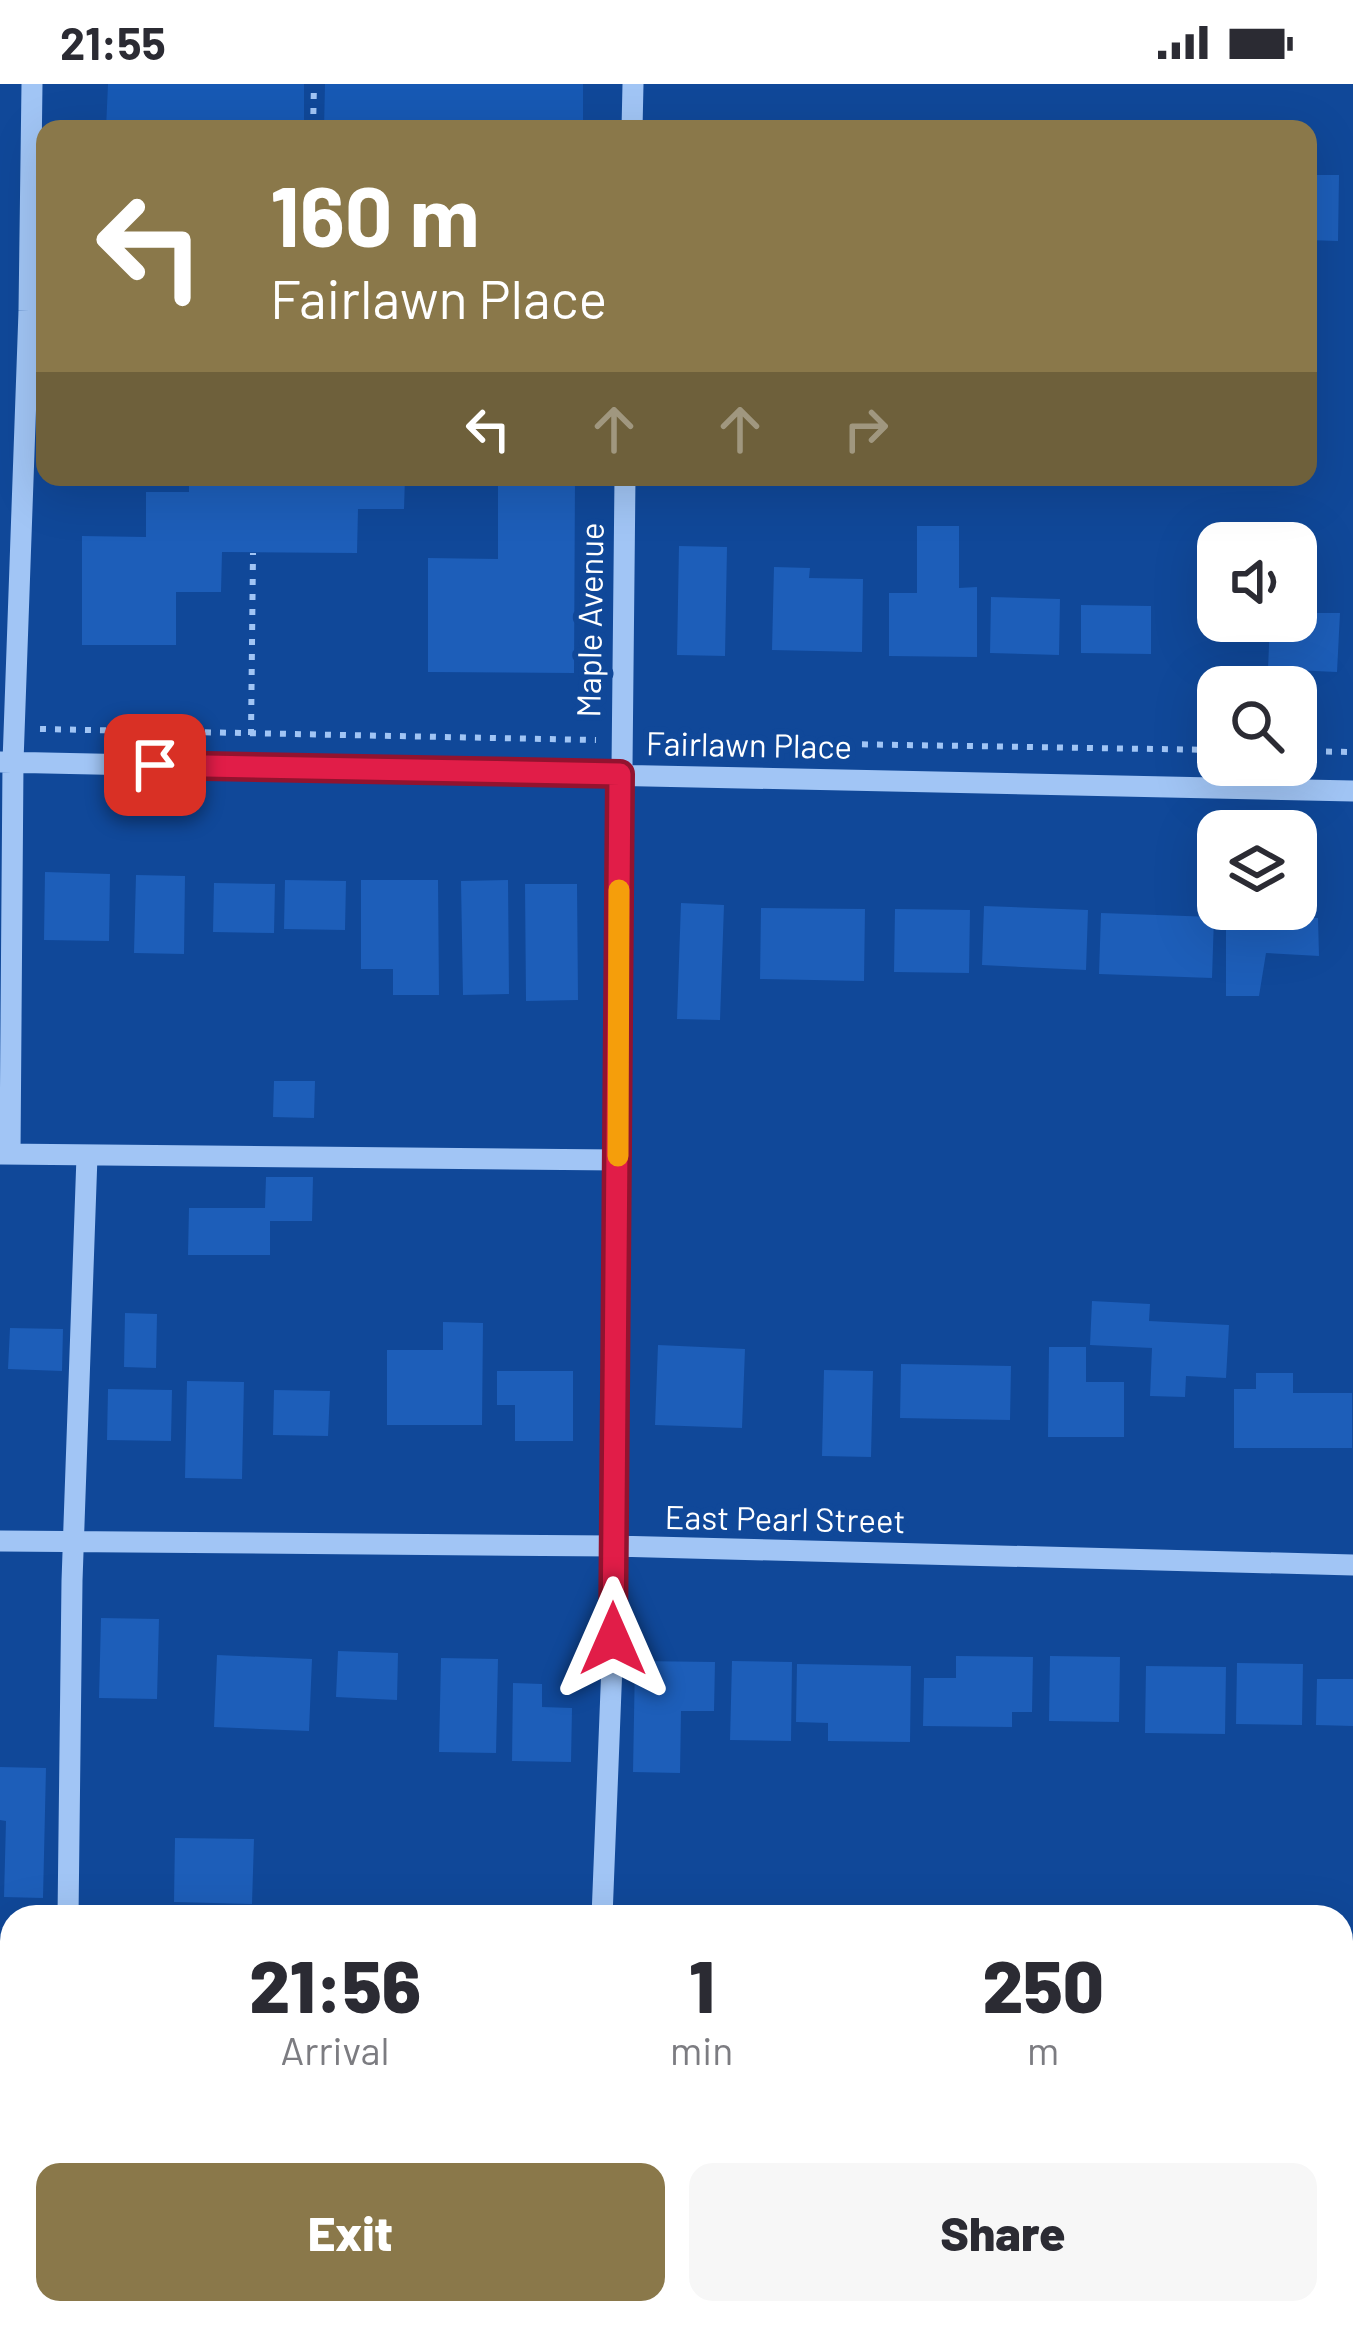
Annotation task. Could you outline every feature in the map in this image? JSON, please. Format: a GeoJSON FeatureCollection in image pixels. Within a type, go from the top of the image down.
{"type":"FeatureCollection","features":[{"type":"Feature","properties":{"kind":"street"},"geometry":{"type":"LineString","coordinates":[[32,84],[29,311],[6,762],[5,1154],[618,1160]]}},
{"type":"Feature","properties":{"kind":"street"},"geometry":{"type":"LineString","coordinates":[[632,120],[633,84]]}},
{"type":"Feature","properties":{"kind":"street","name":"Maple Avenue"},"geometry":{"type":"LineString","coordinates":[[602,1905],[613,1546],[625,486]]}},
{"type":"Feature","properties":{"kind":"street","name":"Fairlawn Place"},"geometry":{"type":"LineString","coordinates":[[6,762],[1353,791]]}},
{"type":"Feature","properties":{"kind":"street"},"geometry":{"type":"LineString","coordinates":[[68,1905],[74,1542],[88,1156]]}},
{"type":"Feature","properties":{"kind":"street","name":"East Pearl Street"},"geometry":{"type":"LineString","coordinates":[[0,1541],[613,1546],[1353,1565]]}},
{"type":"Feature","properties":{"kind":"path"},"geometry":{"type":"LineString","coordinates":[[313,120],[314,84]]}},
{"type":"Feature","properties":{"kind":"path"},"geometry":{"type":"LineString","coordinates":[[250,766],[253,553]]}},
{"type":"Feature","properties":{"kind":"path"},"geometry":{"type":"LineString","coordinates":[[1317,751],[1353,752]]}},
{"type":"Feature","properties":{"kind":"shaded area"},"geometry":{"type":"Polygon","coordinates":[[[108,84],[304,84],[304,120],[106,120],[108,84]]]}},
{"type":"Feature","properties":{"kind":"shaded area"},"geometry":{"type":"Polygon","coordinates":[[[325,84],[583,84],[583,120],[324,120],[325,84]]]}},
{"type":"Feature","properties":{"kind":"building"},"geometry":{"type":"Polygon","coordinates":[[[1317,175],[1339,175],[1338,241],[1317,240],[1317,175]]]}},
{"type":"Feature","properties":{"kind":"building"},"geometry":{"type":"Polygon","coordinates":[[[189,486],[405,486],[404,509],[358,509],[357,553],[222,552],[221,592],[176,592],[176,645],[82,645],[82,536],[146,537],[146,492],[189,492],[189,486]]]}},
{"type":"Feature","properties":{"kind":"building"},"geometry":{"type":"Polygon","coordinates":[[[498,486],[575,486],[574,673],[428,672],[428,558],[498,559],[498,486]]]}},
{"type":"Feature","properties":{"kind":"building"},"geometry":{"type":"Polygon","coordinates":[[[917,526],[959,526],[959,588],[977,587],[977,657],[889,656],[889,593],[917,593],[917,526]]]}},
{"type":"Feature","properties":{"kind":"building"},"geometry":{"type":"Polygon","coordinates":[[[679,546],[727,547],[725,656],[677,655],[679,546]]]}},
{"type":"Feature","properties":{"kind":"building"},"geometry":{"type":"Polygon","coordinates":[[[774,567],[810,568],[809,578],[863,579],[862,652],[772,650],[774,567]]]}},
{"type":"Feature","properties":{"kind":"building"},"geometry":{"type":"Polygon","coordinates":[[[991,597],[1060,599],[1059,655],[990,653],[991,597]]]}},
{"type":"Feature","properties":{"kind":"building"},"geometry":{"type":"Polygon","coordinates":[[[1081,605],[1151,606],[1151,654],[1081,653],[1081,605]]]}},
{"type":"Feature","properties":{"kind":"building"},"geometry":{"type":"Polygon","coordinates":[[[1317,613],[1340,613],[1337,672],[1317,671],[1317,666],[1268,666],[1269,642],[1317,642],[1317,613]]]}},
{"type":"Feature","properties":{"kind":"building"},"geometry":{"type":"Polygon","coordinates":[[[45,872],[110,874],[109,941],[44,940],[45,872]]]}},
{"type":"Feature","properties":{"kind":"building"},"geometry":{"type":"Polygon","coordinates":[[[136,875],[185,876],[184,954],[134,953],[136,875]]]}},
{"type":"Feature","properties":{"kind":"building"},"geometry":{"type":"Polygon","coordinates":[[[285,880],[346,881],[345,930],[284,929],[285,880]]]}},
{"type":"Feature","properties":{"kind":"building"},"geometry":{"type":"Polygon","coordinates":[[[361,880],[438,880],[439,995],[393,995],[393,969],[361,969],[361,880]]]}},
{"type":"Feature","properties":{"kind":"building"},"geometry":{"type":"Polygon","coordinates":[[[508,880],[509,994],[463,995],[461,881],[508,880]]]}},
{"type":"Feature","properties":{"kind":"building"},"geometry":{"type":"Polygon","coordinates":[[[214,883],[275,884],[274,933],[213,932],[214,883]]]}},
{"type":"Feature","properties":{"kind":"building"},"geometry":{"type":"Polygon","coordinates":[[[525,884],[577,884],[578,1000],[526,1001],[525,884]]]}},
{"type":"Feature","properties":{"kind":"building"},"geometry":{"type":"Polygon","coordinates":[[[681,903],[724,905],[720,1020],[677,1019],[681,903]]]}},
{"type":"Feature","properties":{"kind":"building"},"geometry":{"type":"Polygon","coordinates":[[[984,906],[1088,910],[1086,970],[982,965],[984,906]]]}},
{"type":"Feature","properties":{"kind":"building"},"geometry":{"type":"Polygon","coordinates":[[[761,908],[865,909],[864,981],[760,979],[761,908]]]}},
{"type":"Feature","properties":{"kind":"building"},"geometry":{"type":"Polygon","coordinates":[[[895,909],[970,910],[969,973],[894,972],[895,909]]]}},
{"type":"Feature","properties":{"kind":"building"},"geometry":{"type":"Polygon","coordinates":[[[1101,913],[1197,916],[1197,930],[1214,930],[1212,978],[1099,974],[1101,913]]]}},
{"type":"Feature","properties":{"kind":"building"},"geometry":{"type":"Polygon","coordinates":[[[1317,918],[1319,956],[1266,953],[1259,996],[1226,996],[1226,930],[1317,930],[1317,918]]]}},
{"type":"Feature","properties":{"kind":"building"},"geometry":{"type":"Polygon","coordinates":[[[274,1081],[315,1081],[314,1118],[273,1117],[274,1081]]]}},
{"type":"Feature","properties":{"kind":"building"},"geometry":{"type":"Polygon","coordinates":[[[266,1177],[313,1177],[312,1221],[270,1221],[270,1255],[188,1255],[189,1208],[265,1208],[266,1177]]]}},
{"type":"Feature","properties":{"kind":"building"},"geometry":{"type":"Polygon","coordinates":[[[1092,1301],[1150,1304],[1149,1321],[1229,1325],[1226,1378],[1186,1376],[1185,1397],[1150,1396],[1152,1348],[1090,1345],[1092,1301]]]}},
{"type":"Feature","properties":{"kind":"building"},"geometry":{"type":"Polygon","coordinates":[[[125,1313],[157,1314],[156,1368],[124,1367],[125,1313]]]}},
{"type":"Feature","properties":{"kind":"building"},"geometry":{"type":"Polygon","coordinates":[[[443,1322],[483,1323],[482,1425],[387,1425],[387,1350],[443,1350],[443,1322]]]}},
{"type":"Feature","properties":{"kind":"building"},"geometry":{"type":"Polygon","coordinates":[[[10,1328],[63,1329],[62,1371],[8,1369],[10,1328]]]}},
{"type":"Feature","properties":{"kind":"building"},"geometry":{"type":"Polygon","coordinates":[[[658,1345],[745,1349],[742,1428],[655,1425],[658,1345]]]}},
{"type":"Feature","properties":{"kind":"building"},"geometry":{"type":"Polygon","coordinates":[[[1049,1347],[1086,1347],[1086,1382],[1124,1382],[1124,1437],[1048,1437],[1049,1347]]]}},
{"type":"Feature","properties":{"kind":"building"},"geometry":{"type":"Polygon","coordinates":[[[901,1364],[1011,1366],[1010,1420],[900,1418],[901,1364]]]}},
{"type":"Feature","properties":{"kind":"building"},"geometry":{"type":"Polygon","coordinates":[[[824,1370],[873,1371],[871,1457],[822,1456],[824,1370]]]}},
{"type":"Feature","properties":{"kind":"building"},"geometry":{"type":"Polygon","coordinates":[[[497,1371],[573,1371],[573,1441],[515,1441],[515,1405],[497,1405],[497,1371]]]}},
{"type":"Feature","properties":{"kind":"building"},"geometry":{"type":"Polygon","coordinates":[[[1256,1373],[1293,1373],[1293,1393],[1352,1393],[1352,1448],[1234,1448],[1234,1389],[1256,1389],[1256,1373]]]}},
{"type":"Feature","properties":{"kind":"building"},"geometry":{"type":"Polygon","coordinates":[[[187,1381],[244,1382],[242,1479],[185,1478],[187,1381]]]}},
{"type":"Feature","properties":{"kind":"building"},"geometry":{"type":"Polygon","coordinates":[[[108,1389],[172,1390],[171,1441],[107,1440],[108,1389]]]}},
{"type":"Feature","properties":{"kind":"building"},"geometry":{"type":"Polygon","coordinates":[[[274,1390],[330,1391],[328,1436],[273,1435],[274,1390]]]}},
{"type":"Feature","properties":{"kind":"building"},"geometry":{"type":"Polygon","coordinates":[[[101,1618],[159,1619],[157,1699],[99,1698],[101,1618]]]}},
{"type":"Feature","properties":{"kind":"building"},"geometry":{"type":"Polygon","coordinates":[[[338,1651],[398,1653],[397,1700],[336,1697],[338,1651]]]}},
{"type":"Feature","properties":{"kind":"building"},"geometry":{"type":"Polygon","coordinates":[[[217,1655],[312,1659],[309,1731],[214,1727],[217,1655]]]}},
{"type":"Feature","properties":{"kind":"building"},"geometry":{"type":"Polygon","coordinates":[[[956,1656],[1033,1657],[1032,1712],[1012,1712],[1012,1727],[923,1726],[924,1678],[956,1678],[956,1656]]]}},
{"type":"Feature","properties":{"kind":"building"},"geometry":{"type":"Polygon","coordinates":[[[1050,1656],[1120,1657],[1119,1722],[1049,1721],[1050,1656]]]}},
{"type":"Feature","properties":{"kind":"building"},"geometry":{"type":"Polygon","coordinates":[[[441,1658],[498,1659],[496,1753],[439,1752],[441,1658]]]}},
{"type":"Feature","properties":{"kind":"building"},"geometry":{"type":"Polygon","coordinates":[[[635,1661],[715,1662],[714,1711],[681,1711],[680,1773],[633,1772],[635,1661]]]}},
{"type":"Feature","properties":{"kind":"building"},"geometry":{"type":"Polygon","coordinates":[[[732,1661],[792,1662],[791,1741],[730,1740],[732,1661]]]}},
{"type":"Feature","properties":{"kind":"building"},"geometry":{"type":"Polygon","coordinates":[[[1237,1663],[1303,1664],[1302,1725],[1236,1724],[1237,1663]]]}},
{"type":"Feature","properties":{"kind":"building"},"geometry":{"type":"Polygon","coordinates":[[[797,1664],[911,1666],[910,1742],[828,1741],[828,1723],[796,1722],[797,1664]]]}},
{"type":"Feature","properties":{"kind":"building"},"geometry":{"type":"Polygon","coordinates":[[[1146,1666],[1226,1667],[1225,1734],[1145,1733],[1146,1666]]]}},
{"type":"Feature","properties":{"kind":"building"},"geometry":{"type":"Polygon","coordinates":[[[1317,1679],[1353,1679],[1353,1726],[1316,1725],[1317,1679]]]}},
{"type":"Feature","properties":{"kind":"building"},"geometry":{"type":"Polygon","coordinates":[[[513,1683],[542,1684],[542,1707],[572,1708],[571,1762],[512,1761],[513,1683]]]}},
{"type":"Feature","properties":{"kind":"building"},"geometry":{"type":"Polygon","coordinates":[[[0,1767],[46,1768],[43,1898],[4,1897],[6,1821],[0,1820],[0,1767]]]}},
{"type":"Feature","properties":{"kind":"building"},"geometry":{"type":"Polygon","coordinates":[[[175,1838],[254,1839],[252,1904],[174,1902],[175,1838]]]}},
{"type":"Feature","properties":{"kind":"slow traffic"},"geometry":{"type":"LineString","coordinates":[[618,1156],[619,890]]}},
{"type":"Feature","properties":{"kind":"route"},"geometry":{"type":"LineString","coordinates":[[155,765],[620,774],[613,1639]]}}]}
